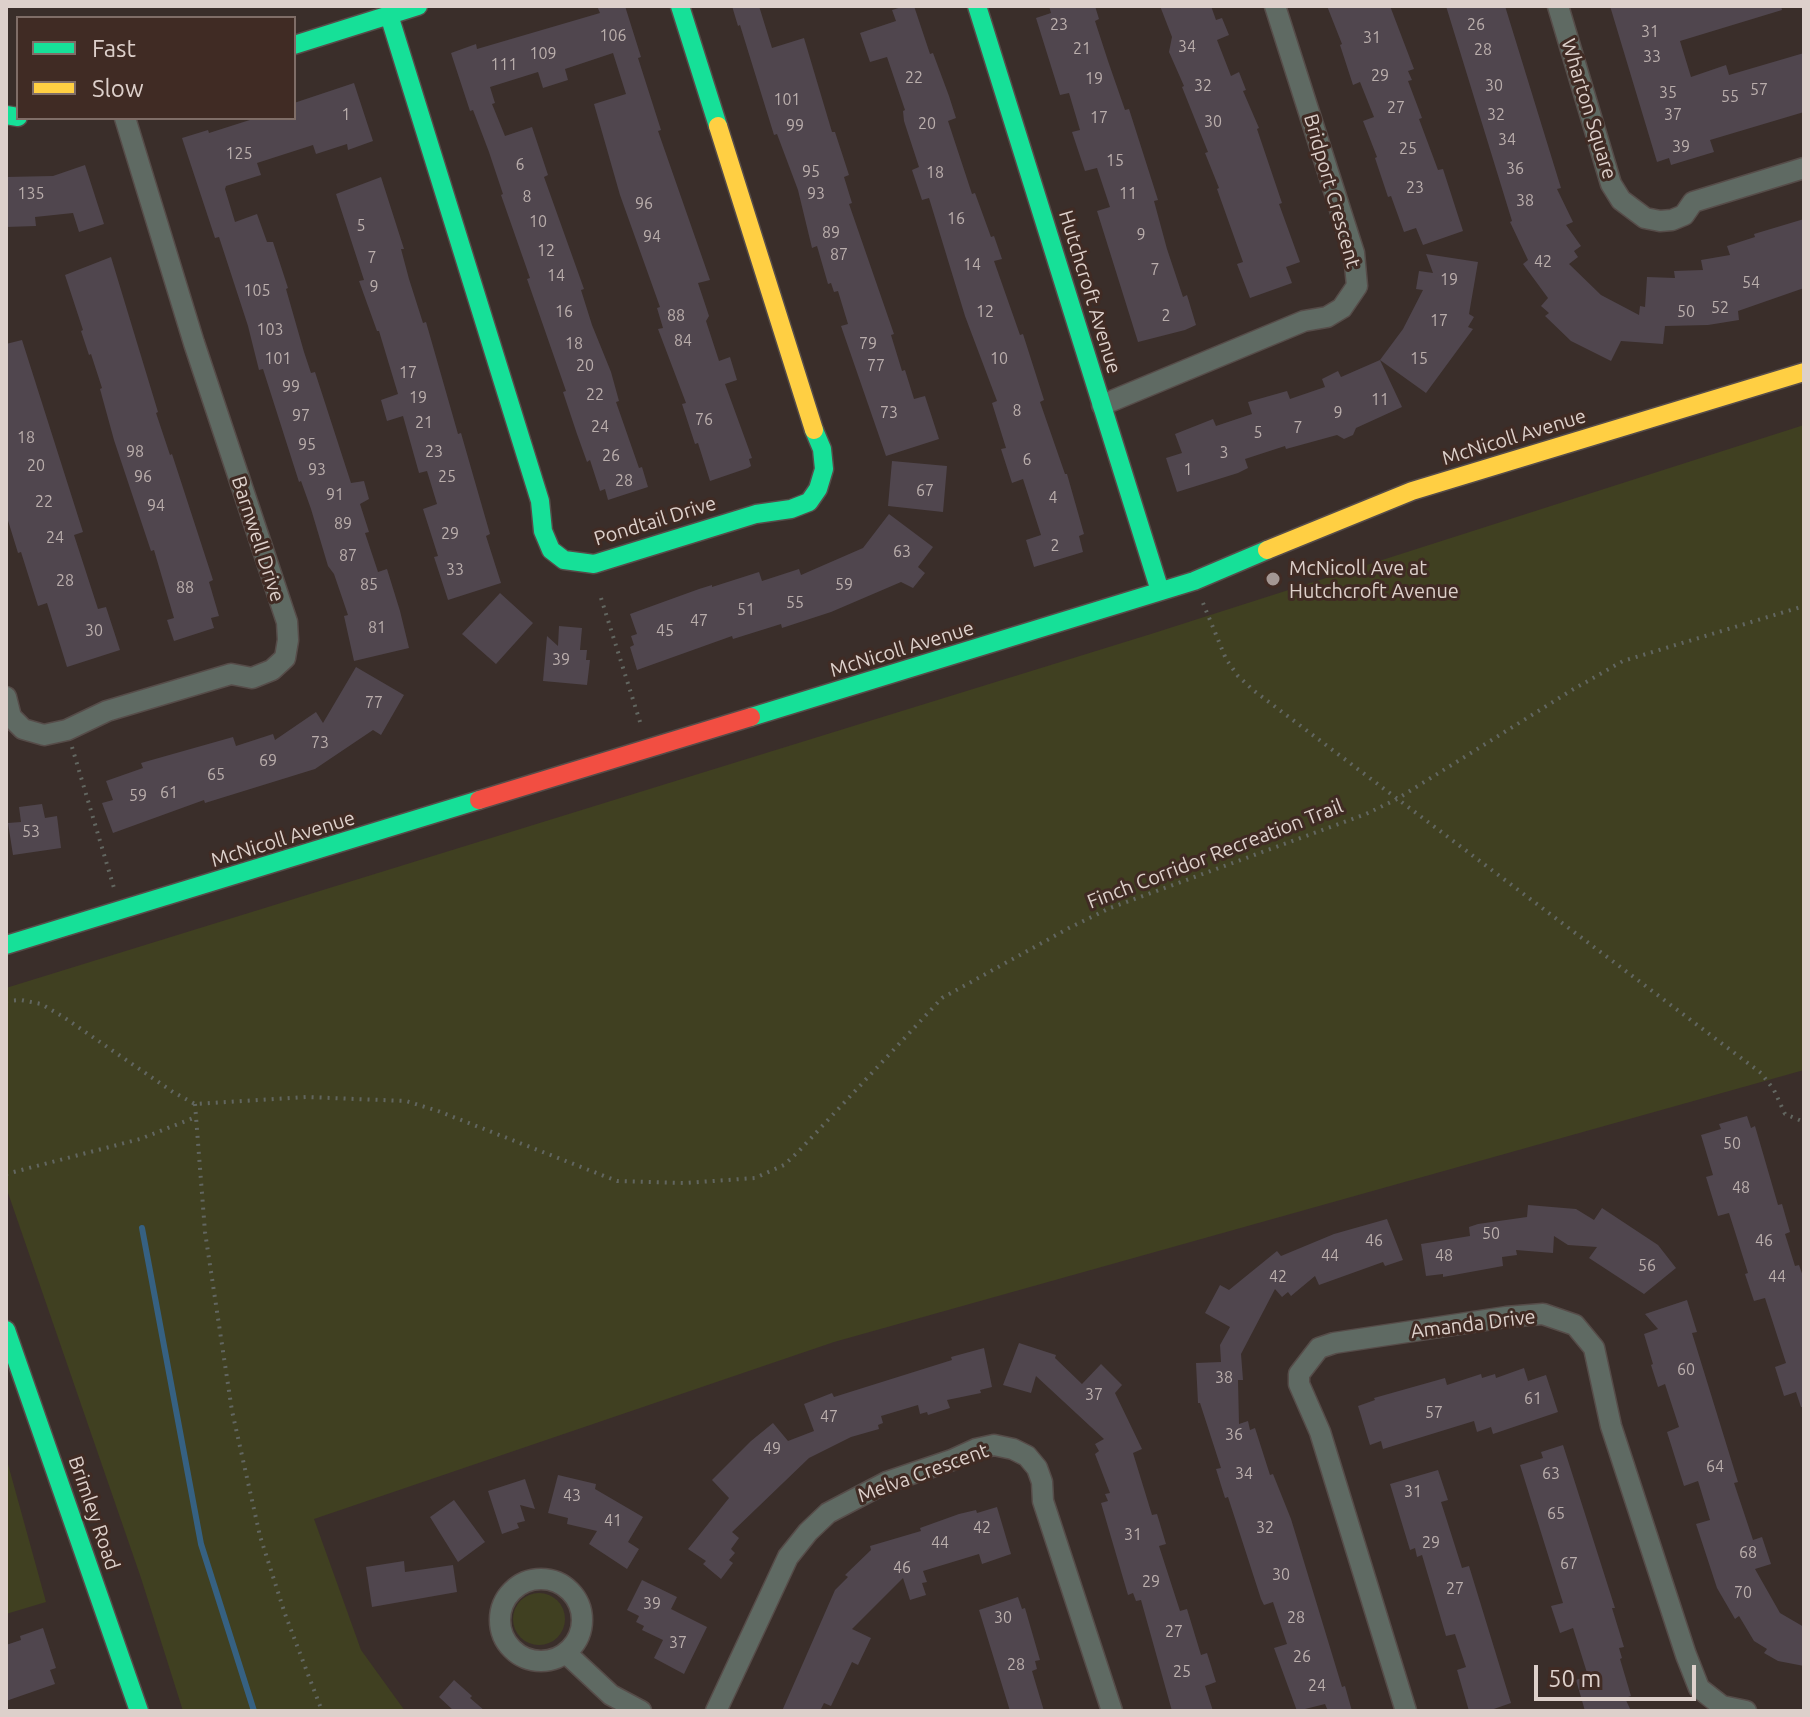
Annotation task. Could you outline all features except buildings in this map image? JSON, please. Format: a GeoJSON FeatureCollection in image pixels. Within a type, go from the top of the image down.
{"type":"FeatureCollection","features":[{"type":"Feature","properties":{"kind":"main road"},"geometry":{"type":"LineString","coordinates":[[296,44],[418,6]]}},
{"type":"Feature","properties":{"kind":"main road","name":"Pondtail Drive"},"geometry":{"type":"LineString","coordinates":[[389,15],[540,501],[543,531],[551,550],[564,560],[594,564],[756,514],[791,509],[809,502],[818,489],[824,469],[822,449],[680,6]]}},
{"type":"Feature","properties":{"kind":"main road","name":"Hutchcroft Avenue"},"geometry":{"type":"LineString","coordinates":[[977,6],[1160,591]]}},
{"type":"Feature","properties":{"kind":"main road","name":"McNicoll Avenue"},"geometry":{"type":"LineString","coordinates":[[6,945],[1203,578],[1412,491],[1804,372]]}},
{"type":"Feature","properties":{"kind":"main road","name":"Brimley Road"},"geometry":{"type":"LineString","coordinates":[[6,1330],[139,1711]]}},
{"type":"Feature","properties":{"kind":"street","name":"Bridport Crescent"},"geometry":{"type":"LineString","coordinates":[[1102,405],[1304,321],[1327,317],[1342,308],[1357,286],[1354,253],[1275,6]]}},
{"type":"Feature","properties":{"kind":"street","name":"Wharton Square"},"geometry":{"type":"LineString","coordinates":[[1558,6],[1611,184],[1621,200],[1645,218],[1672,220],[1684,215],[1693,202],[1804,168]]}},
{"type":"Feature","properties":{"kind":"street","name":"Barnwell Drive"},"geometry":{"type":"LineString","coordinates":[[6,697],[11,717],[23,729],[44,735],[67,730],[107,711],[231,674],[252,678],[272,670],[285,658],[287,622],[199,357],[126,120]]}},
{"type":"Feature","properties":{"kind":"street","name":"Amanda Drive"},"geometry":{"type":"LineString","coordinates":[[1406,1711],[1320,1432],[1299,1384],[1299,1374],[1319,1348],[1334,1343],[1543,1314],[1575,1325],[1594,1348],[1611,1426],[1699,1688],[1722,1706],[1746,1711]]}},
{"type":"Feature","properties":{"kind":"street","name":"Melva Crescent"},"geometry":{"type":"LineString","coordinates":[[716,1711],[788,1557],[808,1532],[828,1513],[887,1482],[994,1445],[1027,1456],[1037,1468],[1042,1482],[1043,1501],[1112,1711]]}},
{"type":"Feature","properties":{"kind":"street"},"geometry":{"type":"LineString","coordinates":[[547,1578],[571,1591],[579,1603],[583,1616],[581,1630],[566,1653],[554,1659],[527,1659],[506,1643],[500,1630],[502,1603],[520,1583],[547,1578]]}},
{"type":"Feature","properties":{"kind":"street"},"geometry":{"type":"LineString","coordinates":[[566,1653],[611,1695],[641,1711]]}},
{"type":"Feature","properties":{"kind":"path"},"geometry":{"type":"LineString","coordinates":[[601,598],[650,749]]}},
{"type":"Feature","properties":{"kind":"path"},"geometry":{"type":"LineString","coordinates":[[1203,603],[1226,659],[1238,676],[1761,1073],[1774,1090],[1785,1114],[1804,1122]]}},
{"type":"Feature","properties":{"kind":"path","name":"Finch Corridor Recreation Trail"},"geometry":{"type":"LineString","coordinates":[[195,1104],[306,1097],[406,1101],[617,1181],[685,1183],[755,1178],[784,1165],[798,1152],[942,998],[1069,928],[1110,908],[1319,833],[1397,799],[1623,661],[1804,606]]}},
{"type":"Feature","properties":{"kind":"path"},"geometry":{"type":"LineString","coordinates":[[67,730],[121,911]]}},
{"type":"Feature","properties":{"kind":"path"},"geometry":{"type":"LineString","coordinates":[[6,1001],[41,1004],[195,1104],[205,1232],[232,1411],[260,1536],[285,1614],[322,1711]]}},
{"type":"Feature","properties":{"kind":"path"},"geometry":{"type":"LineString","coordinates":[[6,1174],[140,1139],[196,1117]]}},
{"type":"Feature","properties":{"kind":"shaded area"},"geometry":{"type":"Polygon","coordinates":[[[1804,425],[1804,1070],[834,1342],[314,1519],[361,1650],[405,1711],[183,1711],[141,1578],[6,1187],[6,988],[1151,634],[1804,425]]]}},
{"type":"Feature","properties":{"kind":"shaded area"},"geometry":{"type":"Polygon","coordinates":[[[6,1457],[46,1602],[6,1614],[6,1457]]]}},
{"type":"Feature","properties":{"kind":"shaded area"},"geometry":{"type":"Polygon","coordinates":[[[539,1593],[558,1600],[565,1619],[558,1638],[539,1645],[520,1638],[513,1619],[520,1600],[539,1593]]]}},
{"type":"Feature","properties":{"kind":"waterway"},"geometry":{"type":"LineString","coordinates":[[142,1228],[201,1544],[254,1711]]}},
{"type":"Feature","properties":{"kind":"traffic: fast"},"geometry":{"type":"LineString","coordinates":[[296,44],[418,6]]}},
{"type":"Feature","properties":{"kind":"traffic: fast"},"geometry":{"type":"LineString","coordinates":[[680,6],[718,126]]}},
{"type":"Feature","properties":{"kind":"traffic: fast"},"geometry":{"type":"LineString","coordinates":[[977,6],[1160,591]]}},
{"type":"Feature","properties":{"kind":"traffic: fast"},"geometry":{"type":"LineString","coordinates":[[389,15],[540,501],[543,531],[551,550],[564,560],[594,564],[756,514],[791,509],[809,502],[818,489],[824,469],[822,449],[814,430]]}},
{"type":"Feature","properties":{"kind":"traffic: fast"},"geometry":{"type":"LineString","coordinates":[[6,115],[16,117]]}},
{"type":"Feature","properties":{"kind":"traffic: fast"},"geometry":{"type":"LineString","coordinates":[[751,717],[1194,581],[1267,550]]}},
{"type":"Feature","properties":{"kind":"traffic: fast"},"geometry":{"type":"LineString","coordinates":[[6,945],[479,800]]}},
{"type":"Feature","properties":{"kind":"traffic: fast"},"geometry":{"type":"LineString","coordinates":[[6,1330],[139,1711]]}},
{"type":"Feature","properties":{"kind":"traffic: slow"},"geometry":{"type":"LineString","coordinates":[[718,126],[814,430]]}},
{"type":"Feature","properties":{"kind":"traffic: slow"},"geometry":{"type":"LineString","coordinates":[[1267,550],[1412,491],[1804,372]]}},
{"type":"Feature","properties":{"kind":"traffic: jam"},"geometry":{"type":"LineString","coordinates":[[479,800],[751,717]]}},
{"type":"Feature","properties":{"kind":"place","name":"McNicoll Ave at Hutchcroft Avenue"},"geometry":{"type":"Point","coordinates":[1273,579]}}]}
